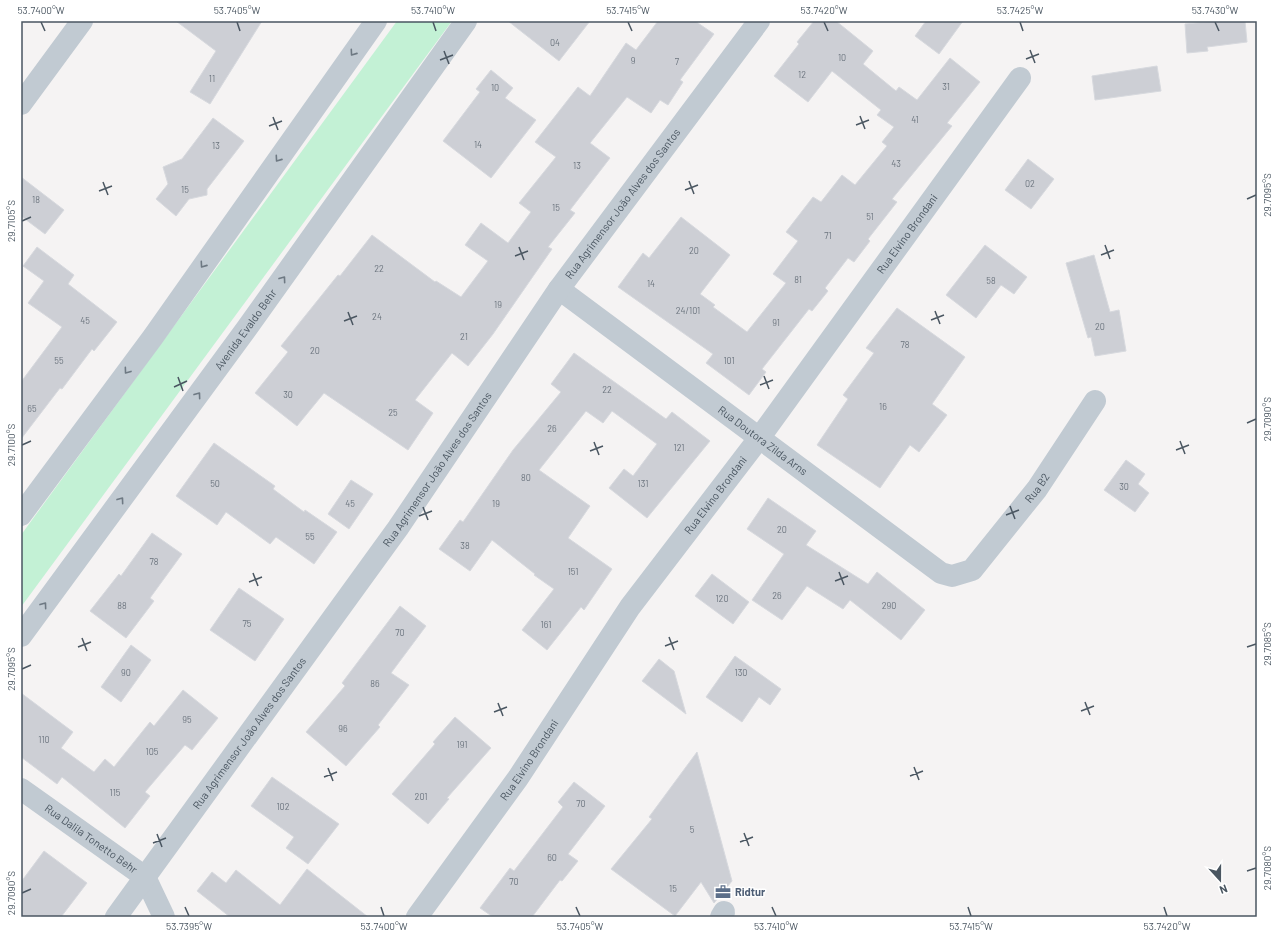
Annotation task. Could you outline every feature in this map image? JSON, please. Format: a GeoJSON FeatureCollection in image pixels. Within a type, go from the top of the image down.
{"type":"FeatureCollection","features":[{"type":"Feature","properties":{"kind":"street"},"geometry":{"type":"LineString","coordinates":[[21,104],[82,21]]}},
{"type":"Feature","properties":{"kind":"street"},"geometry":{"type":"LineString","coordinates":[[21,515],[153,337],[376,21]]}},
{"type":"Feature","properties":{"kind":"street","name":"Avenida Evaldo Behr"},"geometry":{"type":"LineString","coordinates":[[21,636],[247,328],[466,21]]}},
{"type":"Feature","properties":{"kind":"street","name":"Rua Agrimensor João Alves dos Santos"},"geometry":{"type":"LineString","coordinates":[[116,917],[398,528],[559,289],[759,21]]}},
{"type":"Feature","properties":{"kind":"street","name":"Rua Elvino Brondani"},"geometry":{"type":"LineString","coordinates":[[417,917],[518,778],[630,607],[760,438],[1020,78]]}},
{"type":"Feature","properties":{"kind":"street","name":"Rua Doutora Zilda Arns"},"geometry":{"type":"LineString","coordinates":[[559,289],[941,574],[952,576],[972,570]]}},
{"type":"Feature","properties":{"kind":"street","name":"Rua B2"},"geometry":{"type":"LineString","coordinates":[[972,570],[1037,489],[1095,401]]}},
{"type":"Feature","properties":{"kind":"street","name":"Rua Dalila Tonetto Behr"},"geometry":{"type":"LineString","coordinates":[[21,789],[146,877],[164,917]]}},
{"type":"Feature","properties":{"kind":"green space"},"geometry":{"type":"Polygon","coordinates":[[[397,21],[452,21],[21,607],[21,535],[397,21]]]}},
{"type":"Feature","properties":{"kind":"building"},"geometry":{"type":"Polygon","coordinates":[[[176,21],[262,21],[210,104],[190,92],[216,51],[176,21]]]}},
{"type":"Feature","properties":{"kind":"building"},"geometry":{"type":"Polygon","coordinates":[[[508,21],[590,21],[559,61],[508,21]]]}},
{"type":"Feature","properties":{"kind":"building"},"geometry":{"type":"Polygon","coordinates":[[[658,21],[695,21],[714,34],[680,80],[683,82],[668,105],[660,100],[651,113],[627,97],[590,143],[610,158],[570,210],[575,213],[548,247],[552,249],[493,334],[468,366],[452,353],[415,400],[433,413],[408,450],[324,393],[297,426],[255,393],[288,352],[281,346],[338,275],[340,276],[372,235],[435,282],[436,281],[461,297],[488,261],[465,245],[481,223],[508,243],[531,212],[519,203],[556,157],[535,142],[578,87],[590,96],[626,43],[636,50],[658,21]]]}},
{"type":"Feature","properties":{"kind":"building"},"geometry":{"type":"Polygon","coordinates":[[[814,21],[836,21],[873,51],[863,64],[896,91],[899,87],[917,100],[950,58],[980,82],[947,123],[952,126],[892,199],[897,202],[868,239],[870,241],[854,262],[848,258],[825,288],[828,291],[812,311],[809,309],[762,369],[766,372],[749,395],[706,363],[713,354],[618,287],[643,253],[649,258],[681,217],[730,255],[700,294],[715,305],[713,307],[747,332],[786,283],[773,274],[798,241],[786,232],[813,197],[821,202],[842,175],[855,185],[887,146],[882,142],[894,127],[877,115],[881,110],[832,71],[808,102],[774,76],[799,44],[797,42],[814,21]]]}},
{"type":"Feature","properties":{"kind":"building"},"geometry":{"type":"Polygon","coordinates":[[[926,21],[963,21],[939,54],[915,36],[926,21]]]}},
{"type":"Feature","properties":{"kind":"building"},"geometry":{"type":"Polygon","coordinates":[[[1217,21],[1245,21],[1247,42],[1207,47],[1208,51],[1187,53],[1185,24],[1217,21]]]}},
{"type":"Feature","properties":{"kind":"building"},"geometry":{"type":"Polygon","coordinates":[[[1157,66],[1161,91],[1095,100],[1092,76],[1157,66]]]}},
{"type":"Feature","properties":{"kind":"building"},"geometry":{"type":"Polygon","coordinates":[[[491,70],[513,88],[505,98],[536,120],[491,178],[443,141],[480,92],[476,89],[491,70]]]}},
{"type":"Feature","properties":{"kind":"building"},"geometry":{"type":"Polygon","coordinates":[[[213,118],[244,141],[207,189],[207,195],[189,199],[176,216],[156,199],[168,184],[163,167],[182,159],[213,118]]]}},
{"type":"Feature","properties":{"kind":"building"},"geometry":{"type":"Polygon","coordinates":[[[1028,159],[1054,179],[1031,209],[1005,190],[1028,159]]]}},
{"type":"Feature","properties":{"kind":"building"},"geometry":{"type":"Polygon","coordinates":[[[21,177],[64,210],[45,234],[21,216],[21,177]]]}},
{"type":"Feature","properties":{"kind":"building"},"geometry":{"type":"Polygon","coordinates":[[[985,245],[1027,277],[1014,294],[1001,285],[976,318],[946,295],[985,245]]]}},
{"type":"Feature","properties":{"kind":"building"},"geometry":{"type":"Polygon","coordinates":[[[37,247],[74,275],[68,284],[117,322],[94,351],[92,349],[62,389],[60,388],[21,439],[21,382],[62,327],[28,303],[44,281],[23,266],[37,247]]]}},
{"type":"Feature","properties":{"kind":"building"},"geometry":{"type":"Polygon","coordinates":[[[1094,255],[1110,312],[1119,310],[1126,351],[1095,356],[1091,337],[1088,338],[1066,263],[1094,255]]]}},
{"type":"Feature","properties":{"kind":"building"},"geometry":{"type":"Polygon","coordinates":[[[897,308],[965,357],[932,404],[947,415],[919,452],[910,445],[880,488],[817,445],[848,399],[843,395],[874,353],[866,348],[897,308]]]}},
{"type":"Feature","properties":{"kind":"building"},"geometry":{"type":"Polygon","coordinates":[[[574,353],[666,419],[672,412],[710,441],[647,518],[609,488],[624,469],[633,476],[657,444],[612,411],[603,423],[586,411],[539,470],[590,506],[568,538],[612,569],[584,610],[581,607],[547,650],[522,630],[554,589],[534,575],[535,574],[492,540],[470,571],[439,549],[460,520],[463,522],[513,450],[561,392],[551,384],[574,353]]]}},
{"type":"Feature","properties":{"kind":"building"},"geometry":{"type":"Polygon","coordinates":[[[214,443],[275,486],[273,489],[304,512],[305,510],[337,532],[314,564],[276,537],[270,544],[226,512],[217,525],[176,496],[214,443]]]}},
{"type":"Feature","properties":{"kind":"building"},"geometry":{"type":"Polygon","coordinates":[[[1126,460],[1145,474],[1138,484],[1149,493],[1135,512],[1104,490],[1126,460]]]}},
{"type":"Feature","properties":{"kind":"building"},"geometry":{"type":"Polygon","coordinates":[[[351,480],[373,494],[349,529],[328,514],[351,480]]]}},
{"type":"Feature","properties":{"kind":"building"},"geometry":{"type":"Polygon","coordinates":[[[768,498],[816,531],[806,545],[868,584],[877,572],[925,610],[901,640],[850,600],[843,609],[807,586],[782,620],[752,600],[784,554],[747,529],[768,498]]]}},
{"type":"Feature","properties":{"kind":"building"},"geometry":{"type":"Polygon","coordinates":[[[152,533],[182,554],[150,598],[154,601],[126,638],[90,611],[119,574],[121,576],[152,533]]]}},
{"type":"Feature","properties":{"kind":"building"},"geometry":{"type":"Polygon","coordinates":[[[712,574],[749,602],[733,624],[695,596],[712,574]]]}},
{"type":"Feature","properties":{"kind":"building"},"geometry":{"type":"Polygon","coordinates":[[[239,588],[284,619],[255,661],[210,630],[239,588]]]}},
{"type":"Feature","properties":{"kind":"building"},"geometry":{"type":"Polygon","coordinates":[[[400,606],[426,626],[391,673],[409,685],[378,725],[380,727],[346,766],[306,732],[345,686],[342,683],[400,606]]]}},
{"type":"Feature","properties":{"kind":"building"},"geometry":{"type":"Polygon","coordinates":[[[131,645],[151,660],[121,702],[101,687],[131,645]]]}},
{"type":"Feature","properties":{"kind":"building"},"geometry":{"type":"Polygon","coordinates":[[[735,656],[781,689],[770,705],[759,697],[742,722],[706,697],[735,656]]]}},
{"type":"Feature","properties":{"kind":"building"},"geometry":{"type":"Polygon","coordinates":[[[659,659],[674,671],[686,714],[642,681],[659,659]]]}},
{"type":"Feature","properties":{"kind":"building"},"geometry":{"type":"Polygon","coordinates":[[[183,690],[218,718],[192,750],[185,745],[145,792],[150,796],[125,828],[62,777],[57,784],[21,757],[21,693],[73,732],[61,748],[94,772],[105,759],[114,767],[150,722],[154,726],[183,690]]]}},
{"type":"Feature","properties":{"kind":"building"},"geometry":{"type":"Polygon","coordinates":[[[455,717],[491,748],[447,798],[449,799],[428,824],[392,794],[435,744],[433,742],[455,717]]]}},
{"type":"Feature","properties":{"kind":"building"},"geometry":{"type":"Polygon","coordinates":[[[697,752],[732,881],[714,903],[701,882],[675,916],[611,869],[652,819],[649,817],[697,752]]]}},
{"type":"Feature","properties":{"kind":"building"},"geometry":{"type":"Polygon","coordinates":[[[272,777],[339,824],[308,864],[286,848],[294,837],[251,806],[272,777]]]}},
{"type":"Feature","properties":{"kind":"building"},"geometry":{"type":"Polygon","coordinates":[[[574,782],[605,806],[568,854],[578,861],[562,881],[560,880],[532,917],[493,917],[480,908],[510,868],[514,871],[563,807],[558,802],[574,782]]]}},
{"type":"Feature","properties":{"kind":"building"},"geometry":{"type":"Polygon","coordinates":[[[44,851],[87,883],[61,917],[21,917],[21,882],[44,851]]]}},
{"type":"Feature","properties":{"kind":"building"},"geometry":{"type":"Polygon","coordinates":[[[307,869],[368,917],[230,917],[197,891],[212,872],[226,883],[236,870],[280,905],[307,869]]]}},
{"type":"Feature","properties":{"kind":"place","name":"Ridtur"},"geometry":{"type":"Point","coordinates":[723,892]}}]}
